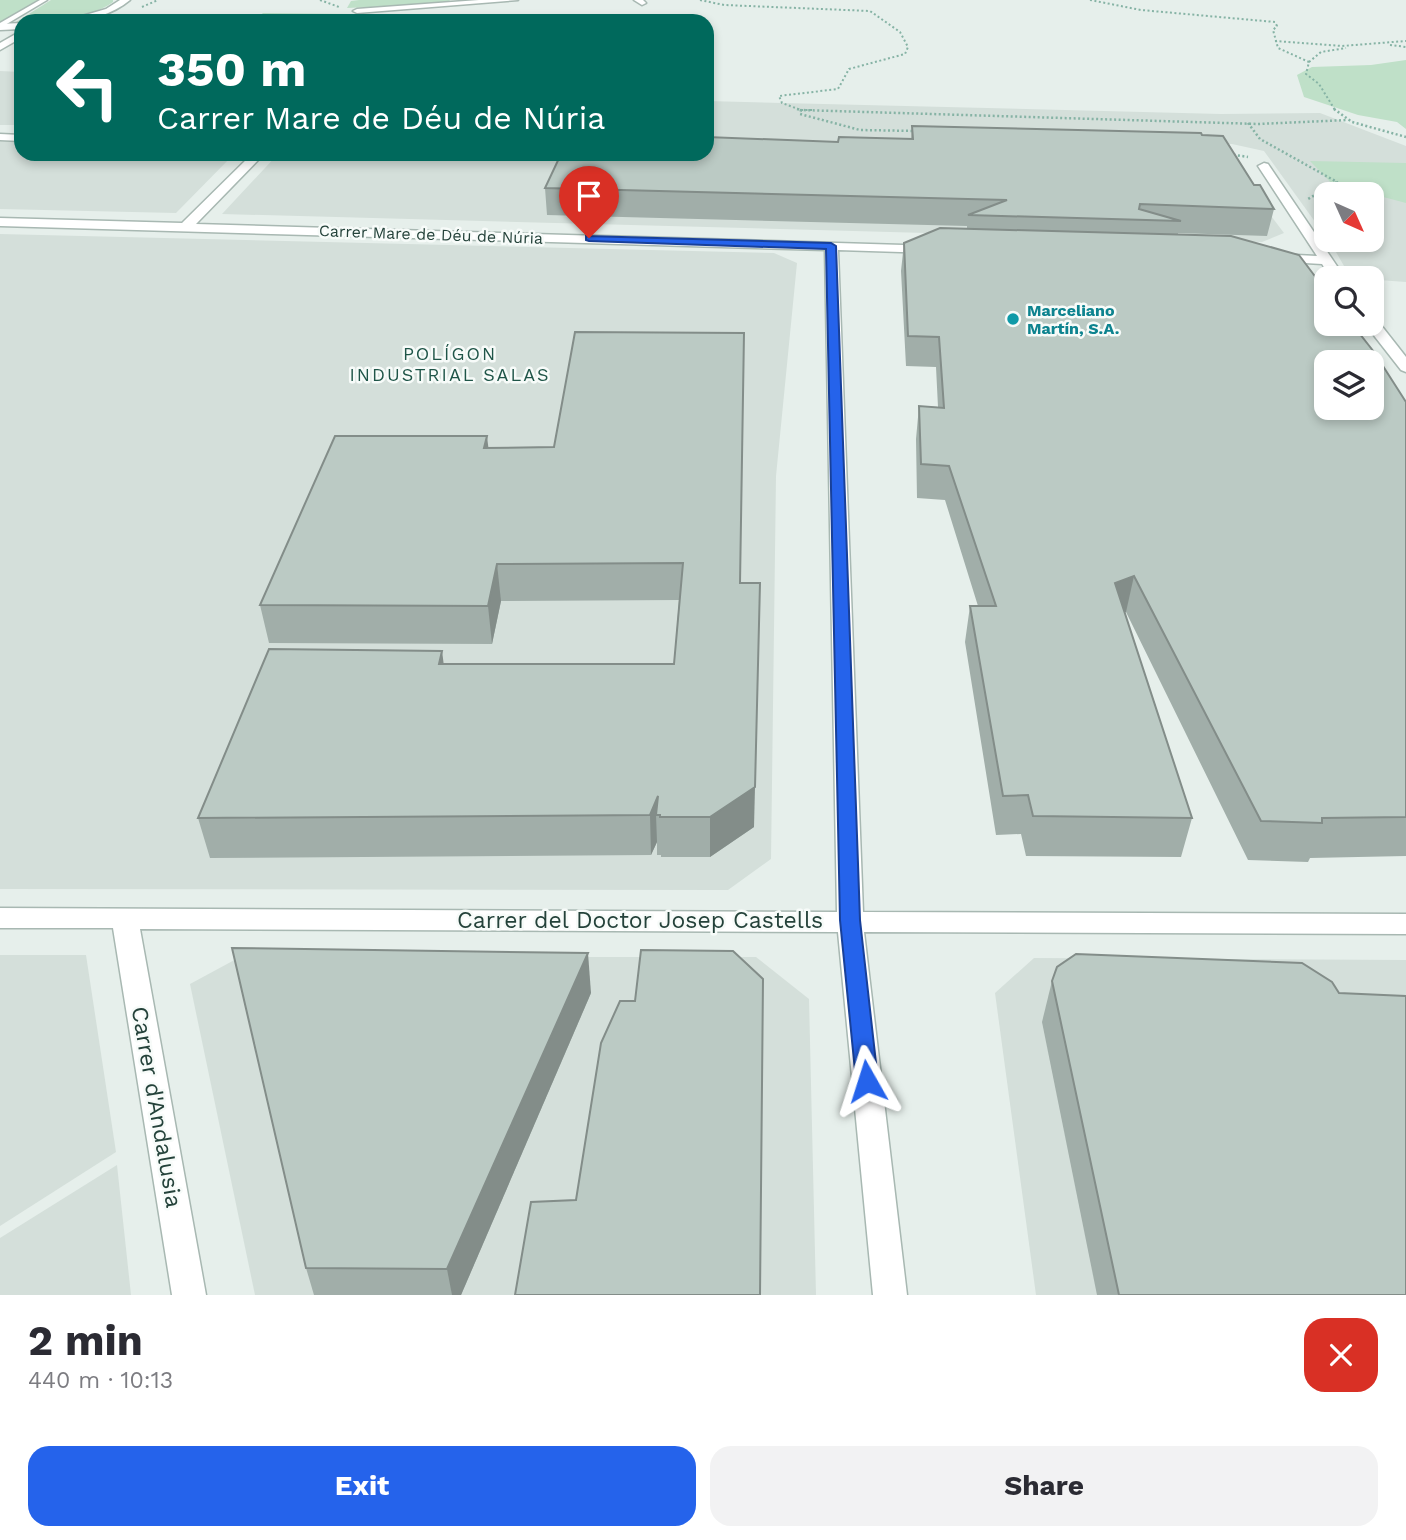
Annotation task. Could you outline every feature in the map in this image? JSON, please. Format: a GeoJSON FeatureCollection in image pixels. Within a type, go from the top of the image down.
{"type":"FeatureCollection","features":[{"type":"Feature","properties":{"kind":"street"},"geometry":{"type":"LineString","coordinates":[[100,14],[125,1],[140,0]]}},
{"type":"Feature","properties":{"kind":"street"},"geometry":{"type":"LineString","coordinates":[[357,11],[514,0]]}},
{"type":"Feature","properties":{"kind":"street"},"geometry":{"type":"LineString","coordinates":[[187,226],[251,161]]}},
{"type":"Feature","properties":{"kind":"street"},"geometry":{"type":"LineString","coordinates":[[1264,166],[1328,266]]}},
{"type":"Feature","properties":{"kind":"street","name":"Carrer Mare de Déu de Núria"},"geometry":{"type":"LineString","coordinates":[[0,222],[940,249]]}},
{"type":"Feature","properties":{"kind":"street"},"geometry":{"type":"LineString","coordinates":[[831,246],[850,920],[890,1295]]}},
{"type":"Feature","properties":{"kind":"street"},"geometry":{"type":"LineString","coordinates":[[1269,258],[1323,260]]}},
{"type":"Feature","properties":{"kind":"street"},"geometry":{"type":"LineString","coordinates":[[1382,336],[1406,367]]}},
{"type":"Feature","properties":{"kind":"street","name":"Carrer del Doctor Josep Castells"},"geometry":{"type":"LineString","coordinates":[[0,918],[1406,924]]}},
{"type":"Feature","properties":{"kind":"street","name":"Carrer d'Andalusia"},"geometry":{"type":"LineString","coordinates":[[125,918],[189,1295]]}},
{"type":"Feature","properties":{"kind":"lane"},"geometry":{"type":"LineString","coordinates":[[20,14],[44,0]]}},
{"type":"Feature","properties":{"kind":"path"},"geometry":{"type":"LineString","coordinates":[[699,0],[724,5],[870,11],[900,32],[908,47],[905,54],[849,69],[838,89],[779,96],[782,103],[801,110],[1059,120],[1247,123],[1322,123],[1348,120]]}},
{"type":"Feature","properties":{"kind":"path"},"geometry":{"type":"LineString","coordinates":[[1090,0],[1140,10],[1275,22],[1277,26],[1273,30],[1278,48],[1309,62]]}},
{"type":"Feature","properties":{"kind":"path"},"geometry":{"type":"LineString","coordinates":[[1275,41],[1330,46],[1406,47]]}},
{"type":"Feature","properties":{"kind":"path"},"geometry":{"type":"LineString","coordinates":[[1406,41],[1321,52],[1309,62],[1306,74],[1325,89],[1335,111],[1348,120],[1406,136]]}},
{"type":"Feature","properties":{"kind":"path"},"geometry":{"type":"LineString","coordinates":[[801,110],[800,114],[860,130],[918,131]]}},
{"type":"Feature","properties":{"kind":"path"},"geometry":{"type":"LineString","coordinates":[[1247,123],[1260,139],[1337,182],[1291,209]]}},
{"type":"Feature","properties":{"kind":"path"},"geometry":{"type":"LineString","coordinates":[[1224,153],[1250,157],[1264,166]]}},
{"type":"Feature","properties":{"kind":"shaded area"},"geometry":{"type":"Polygon","coordinates":[[[0,71],[14,72],[14,125],[0,125],[0,71]]]}},
{"type":"Feature","properties":{"kind":"shaded area"},"geometry":{"type":"Polygon","coordinates":[[[714,101],[1221,114],[1320,113],[1406,146],[1406,282],[1384,280],[1384,266],[1344,266],[1336,252],[1384,252],[1384,182],[1314,182],[1314,220],[1264,151],[1223,144],[1233,166],[1284,233],[1262,242],[222,214],[271,161],[714,161],[714,101]]]}},
{"type":"Feature","properties":{"kind":"shaded area"},"geometry":{"type":"Polygon","coordinates":[[[0,140],[14,140],[14,161],[227,161],[176,213],[0,209],[0,140]]]}},
{"type":"Feature","properties":{"kind":"shaded area"},"geometry":{"type":"Polygon","coordinates":[[[0,234],[774,253],[797,263],[776,476],[771,859],[728,890],[0,889],[0,234]]]}},
{"type":"Feature","properties":{"kind":"shaded area"},"geometry":{"type":"Polygon","coordinates":[[[0,955],[86,955],[116,1152],[0,1226],[0,955]]]}},
{"type":"Feature","properties":{"kind":"shaded area"},"geometry":{"type":"Polygon","coordinates":[[[240,957],[756,957],[809,999],[816,1295],[255,1295],[190,984],[240,957]]]}},
{"type":"Feature","properties":{"kind":"shaded area"},"geometry":{"type":"Polygon","coordinates":[[[1034,958],[1406,960],[1406,1295],[1036,1295],[995,993],[1034,958]]]}},
{"type":"Feature","properties":{"kind":"shaded area"},"geometry":{"type":"Polygon","coordinates":[[[117,1165],[131,1295],[0,1295],[0,1238],[117,1165]]]}},
{"type":"Feature","properties":{"kind":"green space"},"geometry":{"type":"Polygon","coordinates":[[[0,0],[38,0],[14,14],[0,23],[0,0]]]}},
{"type":"Feature","properties":{"kind":"green space"},"geometry":{"type":"Polygon","coordinates":[[[51,0],[113,0],[103,8],[87,14],[29,14],[51,0]]]}},
{"type":"Feature","properties":{"kind":"green space"},"geometry":{"type":"Polygon","coordinates":[[[450,0],[447,4],[347,8],[351,1],[450,0]]]}},
{"type":"Feature","properties":{"kind":"green space"},"geometry":{"type":"Polygon","coordinates":[[[263,13],[351,14],[262,14],[263,13]]]}},
{"type":"Feature","properties":{"kind":"green space"},"geometry":{"type":"Polygon","coordinates":[[[1406,60],[1406,129],[1397,122],[1358,115],[1304,97],[1297,75],[1312,67],[1371,65],[1406,60]]]}},
{"type":"Feature","properties":{"kind":"green space"},"geometry":{"type":"Polygon","coordinates":[[[1310,161],[1406,163],[1406,203],[1384,197],[1384,182],[1330,182],[1310,161]]]}},
{"type":"Feature","properties":{"kind":"building"},"geometry":{"type":"Polygon","coordinates":[[[912,126],[1201,133],[1223,136],[1254,185],[1260,185],[1274,209],[1140,204],[1139,209],[1181,221],[968,215],[1007,200],[545,188],[558,161],[714,161],[714,137],[838,142],[839,137],[913,139],[912,126]]]}},
{"type":"Feature","properties":{"kind":"building"},"geometry":{"type":"Polygon","coordinates":[[[940,228],[1231,236],[1299,255],[1314,275],[1314,336],[1361,336],[1372,350],[1314,350],[1314,420],[1384,420],[1384,368],[1406,402],[1406,817],[1322,818],[1322,823],[1261,821],[1134,576],[1115,583],[1192,818],[1033,816],[1028,795],[1003,796],[970,606],[996,606],[949,466],[921,464],[919,406],[944,408],[939,337],[908,336],[904,243],[940,228]]]}},
{"type":"Feature","properties":{"kind":"building"},"geometry":{"type":"Polygon","coordinates":[[[575,332],[744,333],[740,583],[760,583],[755,787],[710,817],[660,817],[656,815],[658,796],[650,815],[198,818],[269,649],[442,651],[439,664],[674,664],[683,563],[497,564],[488,606],[260,605],[335,436],[487,436],[484,448],[554,447],[575,332]]]}},
{"type":"Feature","properties":{"kind":"building"},"geometry":{"type":"Polygon","coordinates":[[[232,948],[588,953],[447,1269],[306,1268],[232,948]]]}},
{"type":"Feature","properties":{"kind":"building"},"geometry":{"type":"Polygon","coordinates":[[[641,950],[733,951],[763,979],[760,1295],[515,1295],[531,1202],[576,1200],[601,1043],[620,1001],[635,1001],[641,950]]]}},
{"type":"Feature","properties":{"kind":"building"},"geometry":{"type":"Polygon","coordinates":[[[1076,954],[1302,963],[1332,982],[1339,993],[1406,996],[1406,1295],[1119,1295],[1052,981],[1057,967],[1076,954]]]}},
{"type":"Feature","properties":{"kind":"place","name":"Marceliano Martín, S.A."},"geometry":{"type":"Point","coordinates":[1013,319]}},
{"type":"Feature","properties":{"kind":"district","name":"POLÍGON INDUSTRIAL SALAS"},"geometry":{"type":"Point","coordinates":[450,364]}},
{"type":"Feature","properties":{"kind":"route"},"geometry":{"type":"LineString","coordinates":[[589,238],[831,246],[850,920],[867,1081]]}}]}
